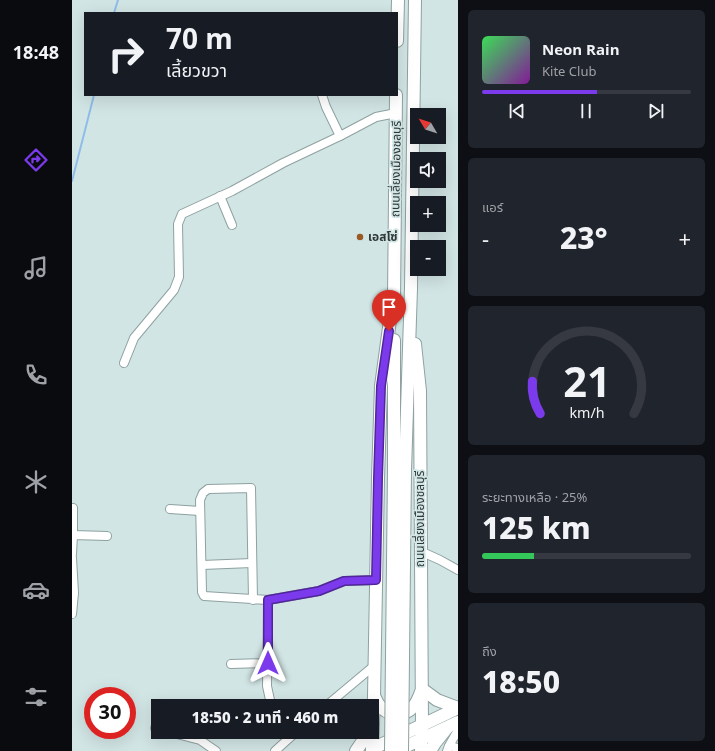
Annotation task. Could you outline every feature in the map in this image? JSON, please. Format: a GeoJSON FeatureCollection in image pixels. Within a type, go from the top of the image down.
{"type":"FeatureCollection","features":[{"type":"Feature","properties":{"kind":"highway"},"geometry":{"type":"LineString","coordinates":[[398,0],[398,12]]}},
{"type":"Feature","properties":{"kind":"highway","name":"ถนนเลี่ยงเมืองชลบุรี"},"geometry":{"type":"LineString","coordinates":[[390,751],[399,469],[411,288],[415,0]]}},
{"type":"Feature","properties":{"kind":"highway","name":"ถนนเลี่ยงเมืองชลบุรี"},"geometry":{"type":"LineString","coordinates":[[396,96],[394,291],[399,469],[402,751]]}},
{"type":"Feature","properties":{"kind":"highway","name":"ถนนเลี่ยงเมืองชลบุรี"},"geometry":{"type":"LineString","coordinates":[[411,288],[420,391],[421,751]]}},
{"type":"Feature","properties":{"kind":"highway","name":"ถนนเลี่ยงเมืองชลบุรี"},"geometry":{"type":"LineString","coordinates":[[374,699],[381,386],[394,291]]}},
{"type":"Feature","properties":{"kind":"highway"},"geometry":{"type":"LineString","coordinates":[[374,696],[378,705],[386,712],[395,714],[405,713],[413,707],[422,689],[437,700],[458,708]]}},
{"type":"Feature","properties":{"kind":"highway"},"geometry":{"type":"LineString","coordinates":[[372,750],[458,708]]}},
{"type":"Feature","properties":{"kind":"highway"},"geometry":{"type":"LineString","coordinates":[[396,751],[422,738],[455,726]]}},
{"type":"Feature","properties":{"kind":"highway"},"geometry":{"type":"LineString","coordinates":[[430,751],[438,739],[455,726]]}},
{"type":"Feature","properties":{"kind":"highway"},"geometry":{"type":"LineString","coordinates":[[356,751],[364,739]]}},
{"type":"Feature","properties":{"kind":"highway","name":"ถนนเลี่ยงเมืองชลบุรี"},"geometry":{"type":"LineString","coordinates":[[372,739],[372,750]]}},
{"type":"Feature","properties":{"kind":"street"},"geometry":{"type":"LineString","coordinates":[[322,96],[340,136]]}},
{"type":"Feature","properties":{"kind":"street"},"geometry":{"type":"LineString","coordinates":[[124,363],[134,338],[174,290],[179,277],[178,224],[182,214],[376,117],[396,113]]}},
{"type":"Feature","properties":{"kind":"street"},"geometry":{"type":"LineString","coordinates":[[220,196],[232,225]]}},
{"type":"Feature","properties":{"kind":"street"},"geometry":{"type":"LineString","coordinates":[[253,600],[251,488],[208,489],[202,495],[200,500],[202,592],[204,596],[253,600],[268,600],[319,591],[344,581],[376,580]]}},
{"type":"Feature","properties":{"kind":"street"},"geometry":{"type":"LineString","coordinates":[[72,554],[73,508]]}},
{"type":"Feature","properties":{"kind":"street"},"geometry":{"type":"LineString","coordinates":[[170,509],[200,511]]}},
{"type":"Feature","properties":{"kind":"street"},"geometry":{"type":"LineString","coordinates":[[73,535],[107,536]]}},
{"type":"Feature","properties":{"kind":"street"},"geometry":{"type":"LineString","coordinates":[[420,551],[458,570]]}},
{"type":"Feature","properties":{"kind":"street"},"geometry":{"type":"LineString","coordinates":[[72,558],[72,614]]}},
{"type":"Feature","properties":{"kind":"street"},"geometry":{"type":"LineString","coordinates":[[202,565],[252,563]]}},
{"type":"Feature","properties":{"kind":"street"},"geometry":{"type":"LineString","coordinates":[[268,600],[267,686],[270,699]]}},
{"type":"Feature","properties":{"kind":"street"},"geometry":{"type":"LineString","coordinates":[[231,664],[268,663]]}},
{"type":"Feature","properties":{"kind":"street"},"geometry":{"type":"LineString","coordinates":[[334,699],[375,665]]}},
{"type":"Feature","properties":{"kind":"street"},"geometry":{"type":"LineString","coordinates":[[455,726],[448,748],[458,748]]}},
{"type":"Feature","properties":{"kind":"street"},"geometry":{"type":"LineString","coordinates":[[196,739],[216,751]]}},
{"type":"Feature","properties":{"kind":"street"},"geometry":{"type":"LineString","coordinates":[[275,751],[287,739]]}},
{"type":"Feature","properties":{"kind":"waterway"},"geometry":{"type":"LineString","coordinates":[[114,12],[118,0]]}},
{"type":"Feature","properties":{"kind":"waterway"},"geometry":{"type":"LineString","coordinates":[[72,181],[94,96]]}},
{"type":"Feature","properties":{"kind":"place","name":"เอสโซ่"},"geometry":{"type":"Point","coordinates":[360,237]}},
{"type":"Feature","properties":{"kind":"route"},"geometry":{"type":"LineString","coordinates":[[268,663],[268,600],[319,591],[344,581],[376,580],[381,386],[389,331]]}}]}
